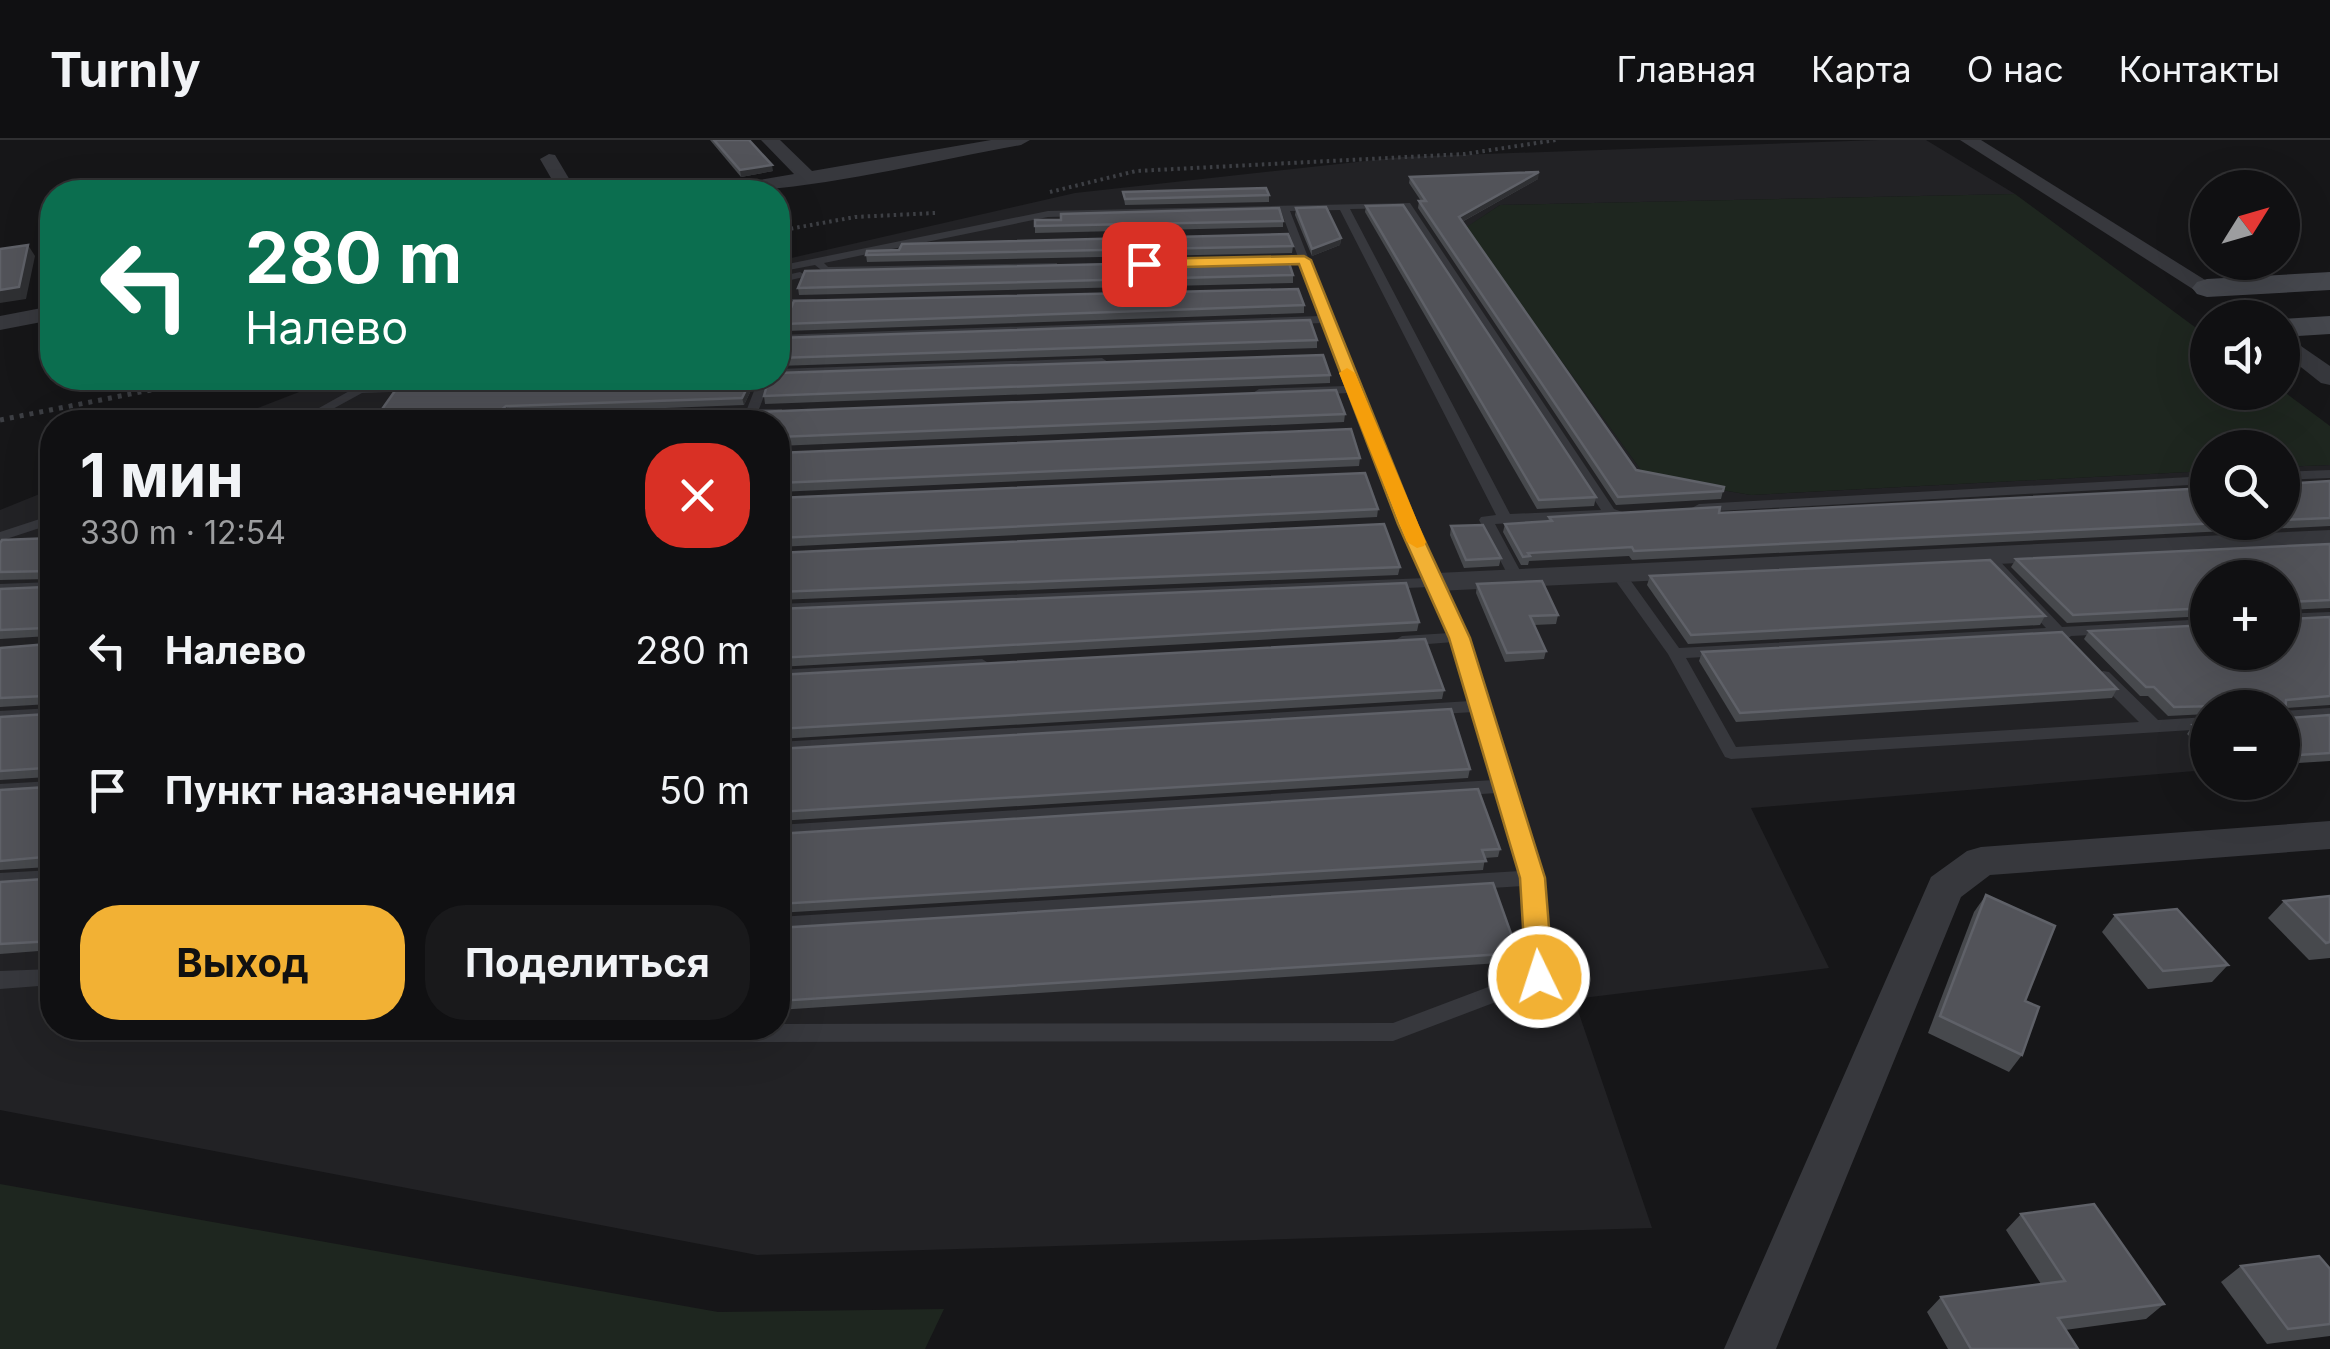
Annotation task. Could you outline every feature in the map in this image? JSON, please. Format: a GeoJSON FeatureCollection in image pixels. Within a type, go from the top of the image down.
{"type":"FeatureCollection","features":[{"type":"Feature","properties":{"kind":"main road"},"geometry":{"type":"LineString","coordinates":[[2247,300],[2330,281]]}},
{"type":"Feature","properties":{"kind":"main road"},"geometry":{"type":"LineString","coordinates":[[2300,327],[2330,325]]}},
{"type":"Feature","properties":{"kind":"street"},"geometry":{"type":"LineString","coordinates":[[770,140],[808,178]]}},
{"type":"Feature","properties":{"kind":"street"},"geometry":{"type":"LineString","coordinates":[[790,181],[1015,140]]}},
{"type":"Feature","properties":{"kind":"street"},"geometry":{"type":"LineString","coordinates":[[1968,140],[2224,300]]}},
{"type":"Feature","properties":{"kind":"street"},"geometry":{"type":"LineString","coordinates":[[549,159],[561,180]]}},
{"type":"Feature","properties":{"kind":"street"},"geometry":{"type":"LineString","coordinates":[[0,322],[40,315]]}},
{"type":"Feature","properties":{"kind":"street"},"geometry":{"type":"LineString","coordinates":[[2300,354],[2330,378]]}},
{"type":"Feature","properties":{"kind":"street"},"geometry":{"type":"LineString","coordinates":[[1437,582],[2330,539]]}},
{"type":"Feature","properties":{"kind":"street"},"geometry":{"type":"LineString","coordinates":[[1750,1349],[1945,888],[1981,862],[2330,835]]}},
{"type":"Feature","properties":{"kind":"lane"},"geometry":{"type":"LineString","coordinates":[[790,276],[988,224],[1048,214],[1407,204],[1610,513]]}},
{"type":"Feature","properties":{"kind":"lane"},"geometry":{"type":"LineString","coordinates":[[1342,206],[1505,519]]}},
{"type":"Feature","properties":{"kind":"lane"},"geometry":{"type":"LineString","coordinates":[[790,1033],[1393,1032],[1539,977],[1532,878],[1460,638],[1437,582],[1397,524],[1359,430],[1353,389],[1330,355],[1327,319],[1303,289],[1284,234],[1284,208]]}},
{"type":"Feature","properties":{"kind":"lane"},"geometry":{"type":"LineString","coordinates":[[916,243],[976,242]]}},
{"type":"Feature","properties":{"kind":"lane"},"geometry":{"type":"LineString","coordinates":[[790,268],[1064,265]]}},
{"type":"Feature","properties":{"kind":"lane"},"geometry":{"type":"LineString","coordinates":[[790,302],[820,302]]}},
{"type":"Feature","properties":{"kind":"lane"},"geometry":{"type":"LineString","coordinates":[[790,338],[1327,319]]}},
{"type":"Feature","properties":{"kind":"lane"},"geometry":{"type":"LineString","coordinates":[[790,373],[1126,361]]}},
{"type":"Feature","properties":{"kind":"lane"},"geometry":{"type":"LineString","coordinates":[[1236,394],[1353,389]]}},
{"type":"Feature","properties":{"kind":"lane"},"geometry":{"type":"LineString","coordinates":[[322,410],[359,390]]}},
{"type":"Feature","properties":{"kind":"lane"},"geometry":{"type":"LineString","coordinates":[[2300,475],[2330,474]]}},
{"type":"Feature","properties":{"kind":"lane"},"geometry":{"type":"LineString","coordinates":[[1690,509],[2190,481]]}},
{"type":"Feature","properties":{"kind":"lane"},"geometry":{"type":"LineString","coordinates":[[1516,578],[1486,520],[1630,512]]}},
{"type":"Feature","properties":{"kind":"lane"},"geometry":{"type":"LineString","coordinates":[[6,536],[40,523]]}},
{"type":"Feature","properties":{"kind":"lane"},"geometry":{"type":"LineString","coordinates":[[6,536],[40,533]]}},
{"type":"Feature","properties":{"kind":"lane"},"geometry":{"type":"LineString","coordinates":[[1988,557],[2072,645]]}},
{"type":"Feature","properties":{"kind":"lane"},"geometry":{"type":"LineString","coordinates":[[1618,574],[1675,654],[1731,753],[2190,724]]}},
{"type":"Feature","properties":{"kind":"lane"},"geometry":{"type":"LineString","coordinates":[[790,609],[1437,582]]}},
{"type":"Feature","properties":{"kind":"lane"},"geometry":{"type":"LineString","coordinates":[[0,589],[40,587]]}},
{"type":"Feature","properties":{"kind":"lane"},"geometry":{"type":"LineString","coordinates":[[2300,619],[2330,617]]}},
{"type":"Feature","properties":{"kind":"lane"},"geometry":{"type":"LineString","coordinates":[[1675,654],[2190,625]]}},
{"type":"Feature","properties":{"kind":"lane"},"geometry":{"type":"LineString","coordinates":[[1382,642],[1460,638]]}},
{"type":"Feature","properties":{"kind":"lane"},"geometry":{"type":"LineString","coordinates":[[2086,659],[2155,726]]}},
{"type":"Feature","properties":{"kind":"lane"},"geometry":{"type":"LineString","coordinates":[[790,674],[992,663]]}},
{"type":"Feature","properties":{"kind":"lane"},"geometry":{"type":"LineString","coordinates":[[790,747],[1481,706]]}},
{"type":"Feature","properties":{"kind":"lane"},"geometry":{"type":"LineString","coordinates":[[2300,716],[2330,714]]}},
{"type":"Feature","properties":{"kind":"lane"},"geometry":{"type":"LineString","coordinates":[[0,717],[40,715]]}},
{"type":"Feature","properties":{"kind":"lane"},"geometry":{"type":"LineString","coordinates":[[790,831],[1506,786]]}},
{"type":"Feature","properties":{"kind":"lane"},"geometry":{"type":"LineString","coordinates":[[0,790],[40,788]]}},
{"type":"Feature","properties":{"kind":"lane"},"geometry":{"type":"LineString","coordinates":[[0,880],[40,877]]}},
{"type":"Feature","properties":{"kind":"lane"},"geometry":{"type":"LineString","coordinates":[[790,924],[1532,878]]}},
{"type":"Feature","properties":{"kind":"lane"},"geometry":{"type":"LineString","coordinates":[[0,980],[40,978]]}},
{"type":"Feature","properties":{"kind":"path"},"geometry":{"type":"LineString","coordinates":[[1036,196],[1136,171],[1464,154],[1556,140]]}},
{"type":"Feature","properties":{"kind":"path"},"geometry":{"type":"LineString","coordinates":[[790,229],[854,217],[945,212]]}},
{"type":"Feature","properties":{"kind":"path"},"geometry":{"type":"LineString","coordinates":[[50,410],[150,390]]}},
{"type":"Feature","properties":{"kind":"path"},"geometry":{"type":"LineString","coordinates":[[0,420],[40,412]]}},
{"type":"Feature","properties":{"kind":"shaded area"},"geometry":{"type":"Polygon","coordinates":[[[1926,140],[2015,194],[1500,205],[1466,228],[1646,477],[1751,495],[2190,472],[2190,540],[2300,540],[2300,466],[2330,465],[2330,760],[2300,762],[2300,690],[2190,690],[2190,771],[1751,808],[1829,968],[1574,999],[1652,1228],[757,1255],[0,1110],[0,510],[40,494],[40,1040],[790,1040],[790,410],[253,410],[304,390],[790,390],[790,258],[1075,193],[1402,157],[1926,140]]]}},
{"type":"Feature","properties":{"kind":"shaded area"},"geometry":{"type":"Polygon","coordinates":[[[2015,194],[2190,323],[2190,410],[2300,410],[2300,404],[2330,426],[2330,465],[2300,466],[2300,430],[2190,430],[2190,472],[1751,495],[1646,477],[1465,228],[1500,205],[2015,194]]]}},
{"type":"Feature","properties":{"kind":"shaded area"},"geometry":{"type":"Polygon","coordinates":[[[0,1184],[718,1312],[944,1309],[925,1349],[0,1349],[0,1184]]]}},
{"type":"Feature","properties":{"kind":"building"},"geometry":{"type":"Polygon","coordinates":[[[714,140],[749,140],[772,165],[740,170],[714,140]]]}},
{"type":"Feature","properties":{"kind":"building"},"geometry":{"type":"Polygon","coordinates":[[[1539,172],[1459,217],[1636,470],[1724,487],[1723,491],[1618,497],[1419,201],[1426,201],[1410,177],[1539,172]]]}},
{"type":"Feature","properties":{"kind":"building"},"geometry":{"type":"Polygon","coordinates":[[[1266,188],[1269,195],[1125,199],[1123,192],[1266,188]]]}},
{"type":"Feature","properties":{"kind":"building"},"geometry":{"type":"Polygon","coordinates":[[[1403,205],[1596,497],[1539,500],[1366,206],[1403,205]]]}},
{"type":"Feature","properties":{"kind":"building"},"geometry":{"type":"Polygon","coordinates":[[[1326,207],[1341,238],[1312,249],[1296,208],[1326,207]]]}},
{"type":"Feature","properties":{"kind":"building"},"geometry":{"type":"Polygon","coordinates":[[[1279,208],[1283,221],[1035,226],[1035,220],[1061,220],[1061,214],[1279,208]]]}},
{"type":"Feature","properties":{"kind":"building"},"geometry":{"type":"Polygon","coordinates":[[[1288,234],[1293,246],[866,255],[867,251],[899,250],[902,244],[1288,234]]]}},
{"type":"Feature","properties":{"kind":"building"},"geometry":{"type":"Polygon","coordinates":[[[28,245],[19,287],[0,290],[0,249],[28,245]]]}},
{"type":"Feature","properties":{"kind":"building"},"geometry":{"type":"Polygon","coordinates":[[[1288,260],[1293,275],[798,288],[805,271],[1288,260]]]}},
{"type":"Feature","properties":{"kind":"building"},"geometry":{"type":"Polygon","coordinates":[[[1298,289],[1304,305],[790,324],[794,301],[1298,289]]]}},
{"type":"Feature","properties":{"kind":"building"},"geometry":{"type":"Polygon","coordinates":[[[1310,320],[1317,340],[790,358],[790,338],[1310,320]]]}},
{"type":"Feature","properties":{"kind":"building"},"geometry":{"type":"Polygon","coordinates":[[[1323,355],[1330,375],[764,396],[766,390],[790,390],[790,373],[1323,355]]]}},
{"type":"Feature","properties":{"kind":"building"},"geometry":{"type":"Polygon","coordinates":[[[396,390],[746,390],[742,398],[506,406],[501,410],[381,410],[396,390]]]}},
{"type":"Feature","properties":{"kind":"building"},"geometry":{"type":"Polygon","coordinates":[[[1336,390],[1345,414],[790,437],[790,411],[1336,390]]]}},
{"type":"Feature","properties":{"kind":"building"},"geometry":{"type":"Polygon","coordinates":[[[1351,429],[1360,458],[790,482],[790,452],[1351,429]]]}},
{"type":"Feature","properties":{"kind":"building"},"geometry":{"type":"Polygon","coordinates":[[[1365,473],[1378,509],[790,537],[790,497],[1365,473]]]}},
{"type":"Feature","properties":{"kind":"building"},"geometry":{"type":"Polygon","coordinates":[[[2330,481],[2330,518],[2300,519],[2300,483],[2330,481]]]}},
{"type":"Feature","properties":{"kind":"building"},"geometry":{"type":"Polygon","coordinates":[[[2190,489],[2190,524],[1634,551],[1632,547],[1528,553],[1530,556],[1523,557],[1505,524],[1552,521],[1549,517],[1720,507],[1719,513],[2190,489]]]}},
{"type":"Feature","properties":{"kind":"building"},"geometry":{"type":"Polygon","coordinates":[[[1384,524],[1400,567],[790,592],[790,552],[1384,524]]]}},
{"type":"Feature","properties":{"kind":"building"},"geometry":{"type":"Polygon","coordinates":[[[1483,525],[1501,558],[1466,560],[1451,526],[1483,525]]]}},
{"type":"Feature","properties":{"kind":"building"},"geometry":{"type":"Polygon","coordinates":[[[40,538],[40,571],[0,572],[2,540],[40,538]]]}},
{"type":"Feature","properties":{"kind":"building"},"geometry":{"type":"Polygon","coordinates":[[[2330,544],[2330,600],[2300,601],[2300,560],[2190,560],[2190,609],[2073,615],[2016,559],[2330,544]]]}},
{"type":"Feature","properties":{"kind":"building"},"geometry":{"type":"Polygon","coordinates":[[[1990,560],[2045,616],[1691,635],[1650,576],[1990,560]]]}},
{"type":"Feature","properties":{"kind":"building"},"geometry":{"type":"Polygon","coordinates":[[[1542,581],[1558,615],[1530,616],[1546,651],[1507,653],[1477,584],[1542,581]]]}},
{"type":"Feature","properties":{"kind":"building"},"geometry":{"type":"Polygon","coordinates":[[[1406,583],[1419,622],[790,657],[790,609],[1406,583]]]}},
{"type":"Feature","properties":{"kind":"building"},"geometry":{"type":"Polygon","coordinates":[[[40,587],[40,628],[0,630],[0,589],[40,587]]]}},
{"type":"Feature","properties":{"kind":"building"},"geometry":{"type":"Polygon","coordinates":[[[2330,617],[2330,696],[2300,699],[2300,690],[2190,690],[2190,707],[2174,707],[2154,687],[2146,687],[2089,631],[2190,626],[2190,670],[2300,670],[2300,618],[2330,617]]]}},
{"type":"Feature","properties":{"kind":"building"},"geometry":{"type":"Polygon","coordinates":[[[2062,632],[2117,689],[1740,713],[1702,652],[2062,632]]]}},
{"type":"Feature","properties":{"kind":"building"},"geometry":{"type":"Polygon","coordinates":[[[1425,639],[1444,690],[790,728],[790,674],[1425,639]]]}},
{"type":"Feature","properties":{"kind":"building"},"geometry":{"type":"Polygon","coordinates":[[[40,645],[40,696],[0,698],[0,648],[40,645]]]}},
{"type":"Feature","properties":{"kind":"building"},"geometry":{"type":"Polygon","coordinates":[[[1451,709],[1470,769],[790,811],[790,748],[1451,709]]]}},
{"type":"Feature","properties":{"kind":"building"},"geometry":{"type":"Polygon","coordinates":[[[40,714],[40,768],[0,771],[0,717],[40,714]]]}},
{"type":"Feature","properties":{"kind":"building"},"geometry":{"type":"Polygon","coordinates":[[[2330,715],[2330,753],[2300,755],[2300,717],[2330,715]]]}},
{"type":"Feature","properties":{"kind":"building"},"geometry":{"type":"Polygon","coordinates":[[[40,787],[40,857],[0,861],[0,790],[40,787]]]}},
{"type":"Feature","properties":{"kind":"building"},"geometry":{"type":"Polygon","coordinates":[[[1478,789],[1500,849],[1482,850],[1486,861],[790,903],[790,833],[1478,789]]]}},
{"type":"Feature","properties":{"kind":"building"},"geometry":{"type":"Polygon","coordinates":[[[40,879],[40,942],[0,944],[0,882],[40,879]]]}},
{"type":"Feature","properties":{"kind":"building"},"geometry":{"type":"Polygon","coordinates":[[[1493,883],[1518,953],[790,1000],[790,927],[1493,883]]]}},
{"type":"Feature","properties":{"kind":"building"},"geometry":{"type":"Polygon","coordinates":[[[1986,895],[2055,926],[2025,1001],[2039,1007],[2022,1055],[1940,1016],[1986,895]]]}},
{"type":"Feature","properties":{"kind":"building"},"geometry":{"type":"Polygon","coordinates":[[[2330,896],[2330,942],[2326,943],[2284,901],[2330,896]]]}},
{"type":"Feature","properties":{"kind":"building"},"geometry":{"type":"Polygon","coordinates":[[[2177,909],[2228,965],[2163,971],[2115,915],[2177,909]]]}},
{"type":"Feature","properties":{"kind":"building"},"geometry":{"type":"Polygon","coordinates":[[[2094,1204],[2164,1304],[2058,1318],[2078,1349],[1971,1349],[1941,1297],[2065,1281],[2021,1214],[2094,1204]]]}},
{"type":"Feature","properties":{"kind":"building"},"geometry":{"type":"Polygon","coordinates":[[[2319,1256],[2330,1269],[2330,1324],[2288,1329],[2241,1266],[2319,1256]]]}},
{"type":"Feature","properties":{"kind":"slow traffic"},"geometry":{"type":"LineString","coordinates":[[1347,373],[1417,542]]}},
{"type":"Feature","properties":{"kind":"route"},"geometry":{"type":"LineString","coordinates":[[1144,264],[1304,260],[1407,524],[1460,638],[1532,878],[1539,977]]}}]}
